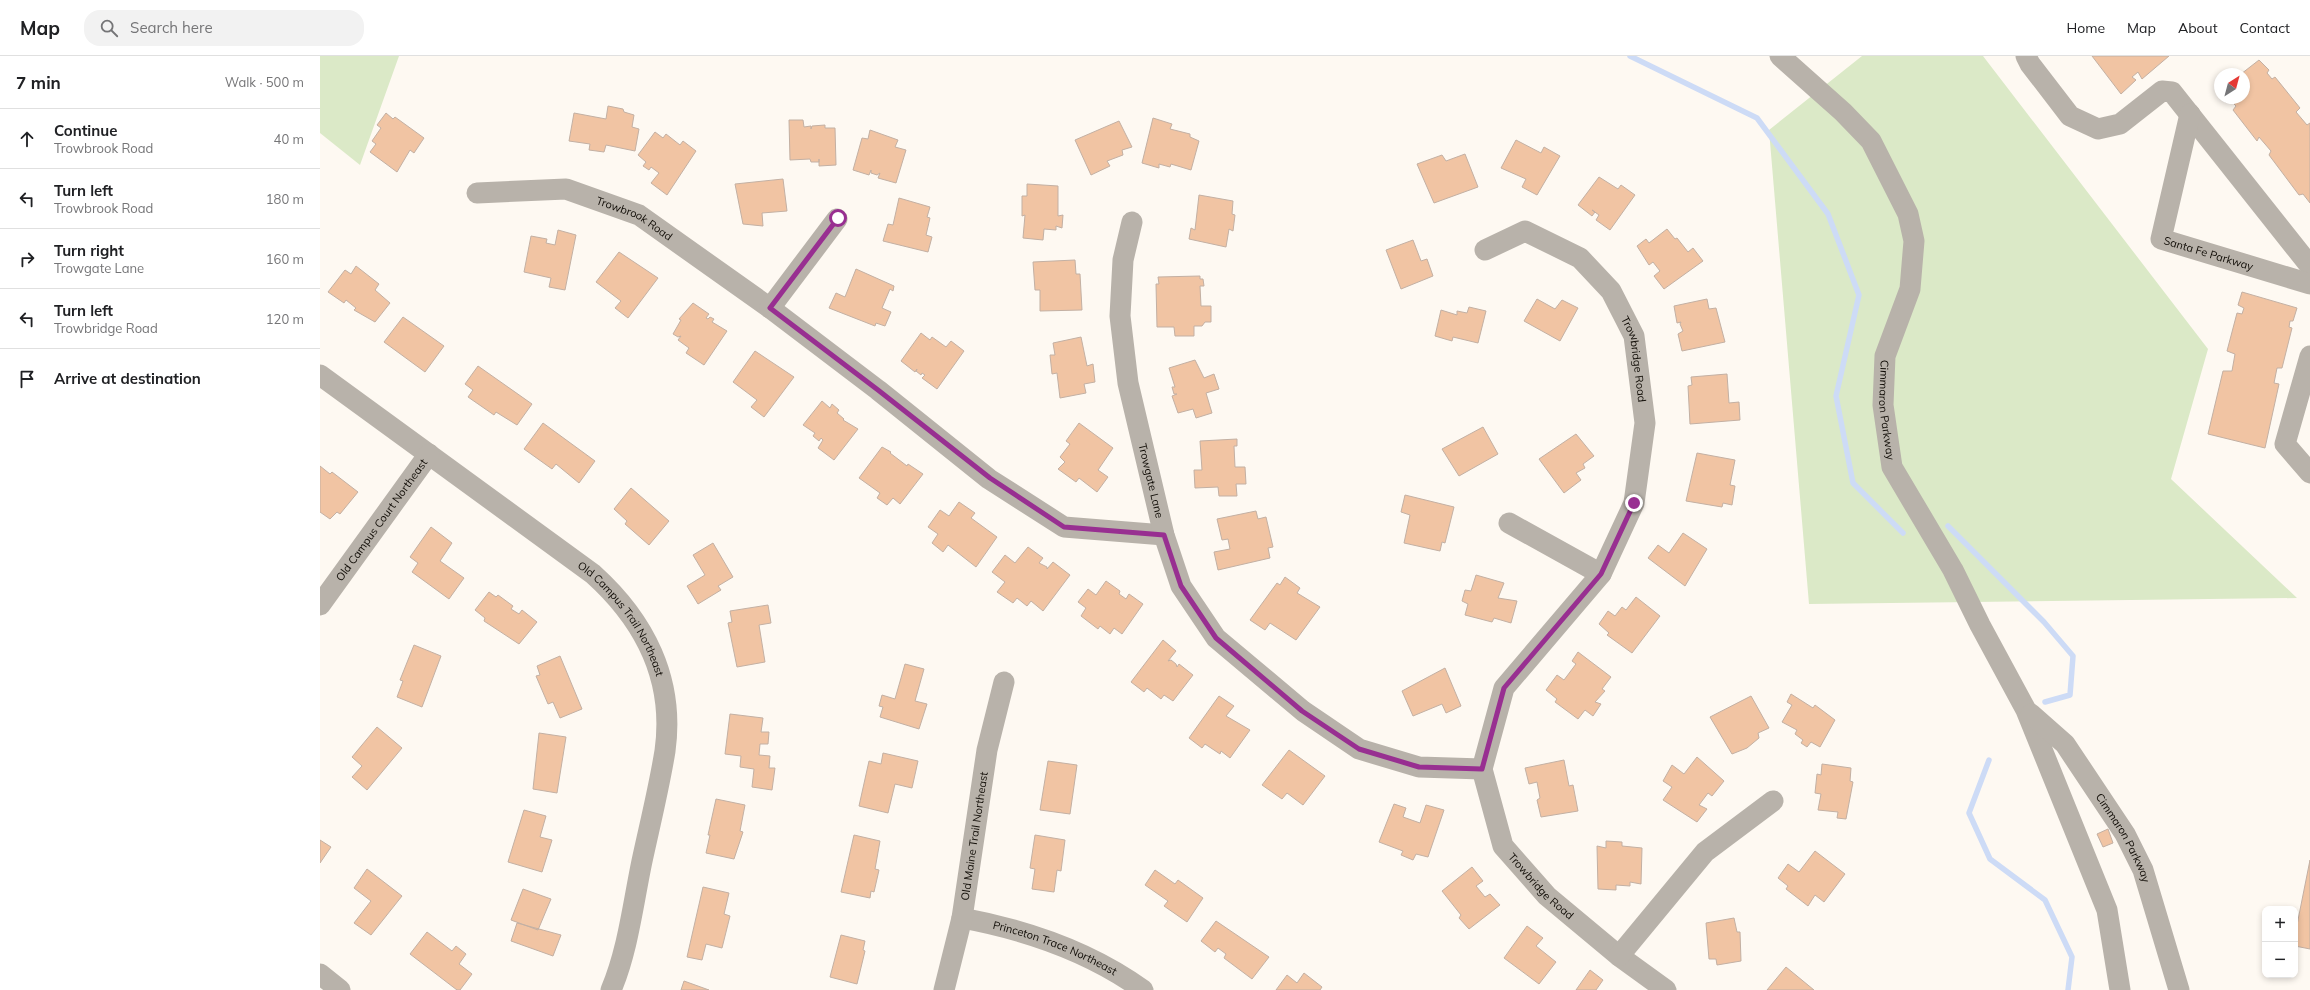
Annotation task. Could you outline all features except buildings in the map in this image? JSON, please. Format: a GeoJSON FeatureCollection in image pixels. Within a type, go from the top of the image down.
{"type":"FeatureCollection","features":[{"type":"Feature","properties":{"kind":"street","name":"Cimmaron Parkway"},"geometry":{"type":"LineString","coordinates":[[1780,56],[1843,112],[1871,141],[1908,214],[1914,241],[1910,289],[1885,356],[1883,405],[1892,467],[1953,570],[1980,625],[2026,710],[2107,910],[2120,990]]}},
{"type":"Feature","properties":{"kind":"street"},"geometry":{"type":"LineString","coordinates":[[2026,56],[2030,64],[2070,116],[2098,128],[2120,124],[2162,91],[2172,92],[2310,266]]}},
{"type":"Feature","properties":{"kind":"street","name":"Santa Fe Parkway"},"geometry":{"type":"LineString","coordinates":[[2190,114],[2161,239],[2310,284]]}},
{"type":"Feature","properties":{"kind":"street","name":"Trowbrook Road"},"geometry":{"type":"LineString","coordinates":[[477,193],[566,189],[639,216],[770,308],[990,478],[1064,527],[1164,535]]}},
{"type":"Feature","properties":{"kind":"street"},"geometry":{"type":"LineString","coordinates":[[770,308],[838,218]]}},
{"type":"Feature","properties":{"kind":"street","name":"Trowgate Lane"},"geometry":{"type":"LineString","coordinates":[[1132,222],[1122,260],[1120,316],[1128,383],[1164,535],[1181,586],[1216,638],[1302,711],[1359,749],[1419,767],[1482,769]]}},
{"type":"Feature","properties":{"kind":"street","name":"Trowbridge Road"},"geometry":{"type":"LineString","coordinates":[[1485,250],[1525,231],[1580,258],[1611,291],[1634,336],[1645,423],[1634,503],[1601,574],[1504,688],[1482,769],[1503,846],[1547,896],[1619,956],[1666,990]]}},
{"type":"Feature","properties":{"kind":"street"},"geometry":{"type":"LineString","coordinates":[[2310,356],[2285,444],[2310,473]]}},
{"type":"Feature","properties":{"kind":"street","name":"Old Campus Trail Northeast"},"geometry":{"type":"LineString","coordinates":[[320,375],[593,574],[615,594],[634,617],[648,643],[659,671],[665,701],[665,750],[624,951],[611,990]]}},
{"type":"Feature","properties":{"kind":"street","name":"Old Campus Court Northeast"},"geometry":{"type":"LineString","coordinates":[[320,605],[429,454]]}},
{"type":"Feature","properties":{"kind":"street"},"geometry":{"type":"LineString","coordinates":[[1509,522],[1601,574]]}},
{"type":"Feature","properties":{"kind":"street","name":"Old Maine Trail Northeast"},"geometry":{"type":"LineString","coordinates":[[944,990],[962,918],[987,750],[1004,682]]}},
{"type":"Feature","properties":{"kind":"street","name":"Cimmaron Parkway"},"geometry":{"type":"LineString","coordinates":[[2026,710],[2065,744],[2125,834],[2143,870],[2179,990]]}},
{"type":"Feature","properties":{"kind":"street"},"geometry":{"type":"LineString","coordinates":[[1619,956],[1705,852],[1773,801]]}},
{"type":"Feature","properties":{"kind":"street","name":"Princeton Trace Northeast"},"geometry":{"type":"LineString","coordinates":[[962,918],[999,925],[1035,935],[1070,949],[1104,966],[1143,990]]}},
{"type":"Feature","properties":{"kind":"street"},"geometry":{"type":"LineString","coordinates":[[320,974],[340,990]]}},
{"type":"Feature","properties":{"kind":"green space"},"geometry":{"type":"Polygon","coordinates":[[[320,56],[399,56],[360,165],[320,133],[320,56]]]}},
{"type":"Feature","properties":{"kind":"green space"},"geometry":{"type":"Polygon","coordinates":[[[1862,56],[1983,56],[2208,349],[2171,479],[2297,598],[1809,604],[1769,130],[1862,56]]]}},
{"type":"Feature","properties":{"kind":"waterway"},"geometry":{"type":"LineString","coordinates":[[1630,56],[1757,118],[1828,214],[1859,295],[1836,396],[1853,483],[1903,533]]}},
{"type":"Feature","properties":{"kind":"waterway"},"geometry":{"type":"LineString","coordinates":[[1948,526],[2044,622],[2073,656],[2070,695],[2045,702]]}},
{"type":"Feature","properties":{"kind":"waterway"},"geometry":{"type":"LineString","coordinates":[[1989,760],[1969,813],[1990,859],[2045,900],[2072,957],[2068,990]]}},
{"type":"Feature","properties":{"kind":"route"},"geometry":{"type":"LineString","coordinates":[[838,218],[770,308],[990,478],[1064,527],[1164,535],[1181,586],[1216,638],[1302,711],[1359,749],[1419,767],[1482,769],[1504,688],[1601,574],[1634,503]]}}]}
